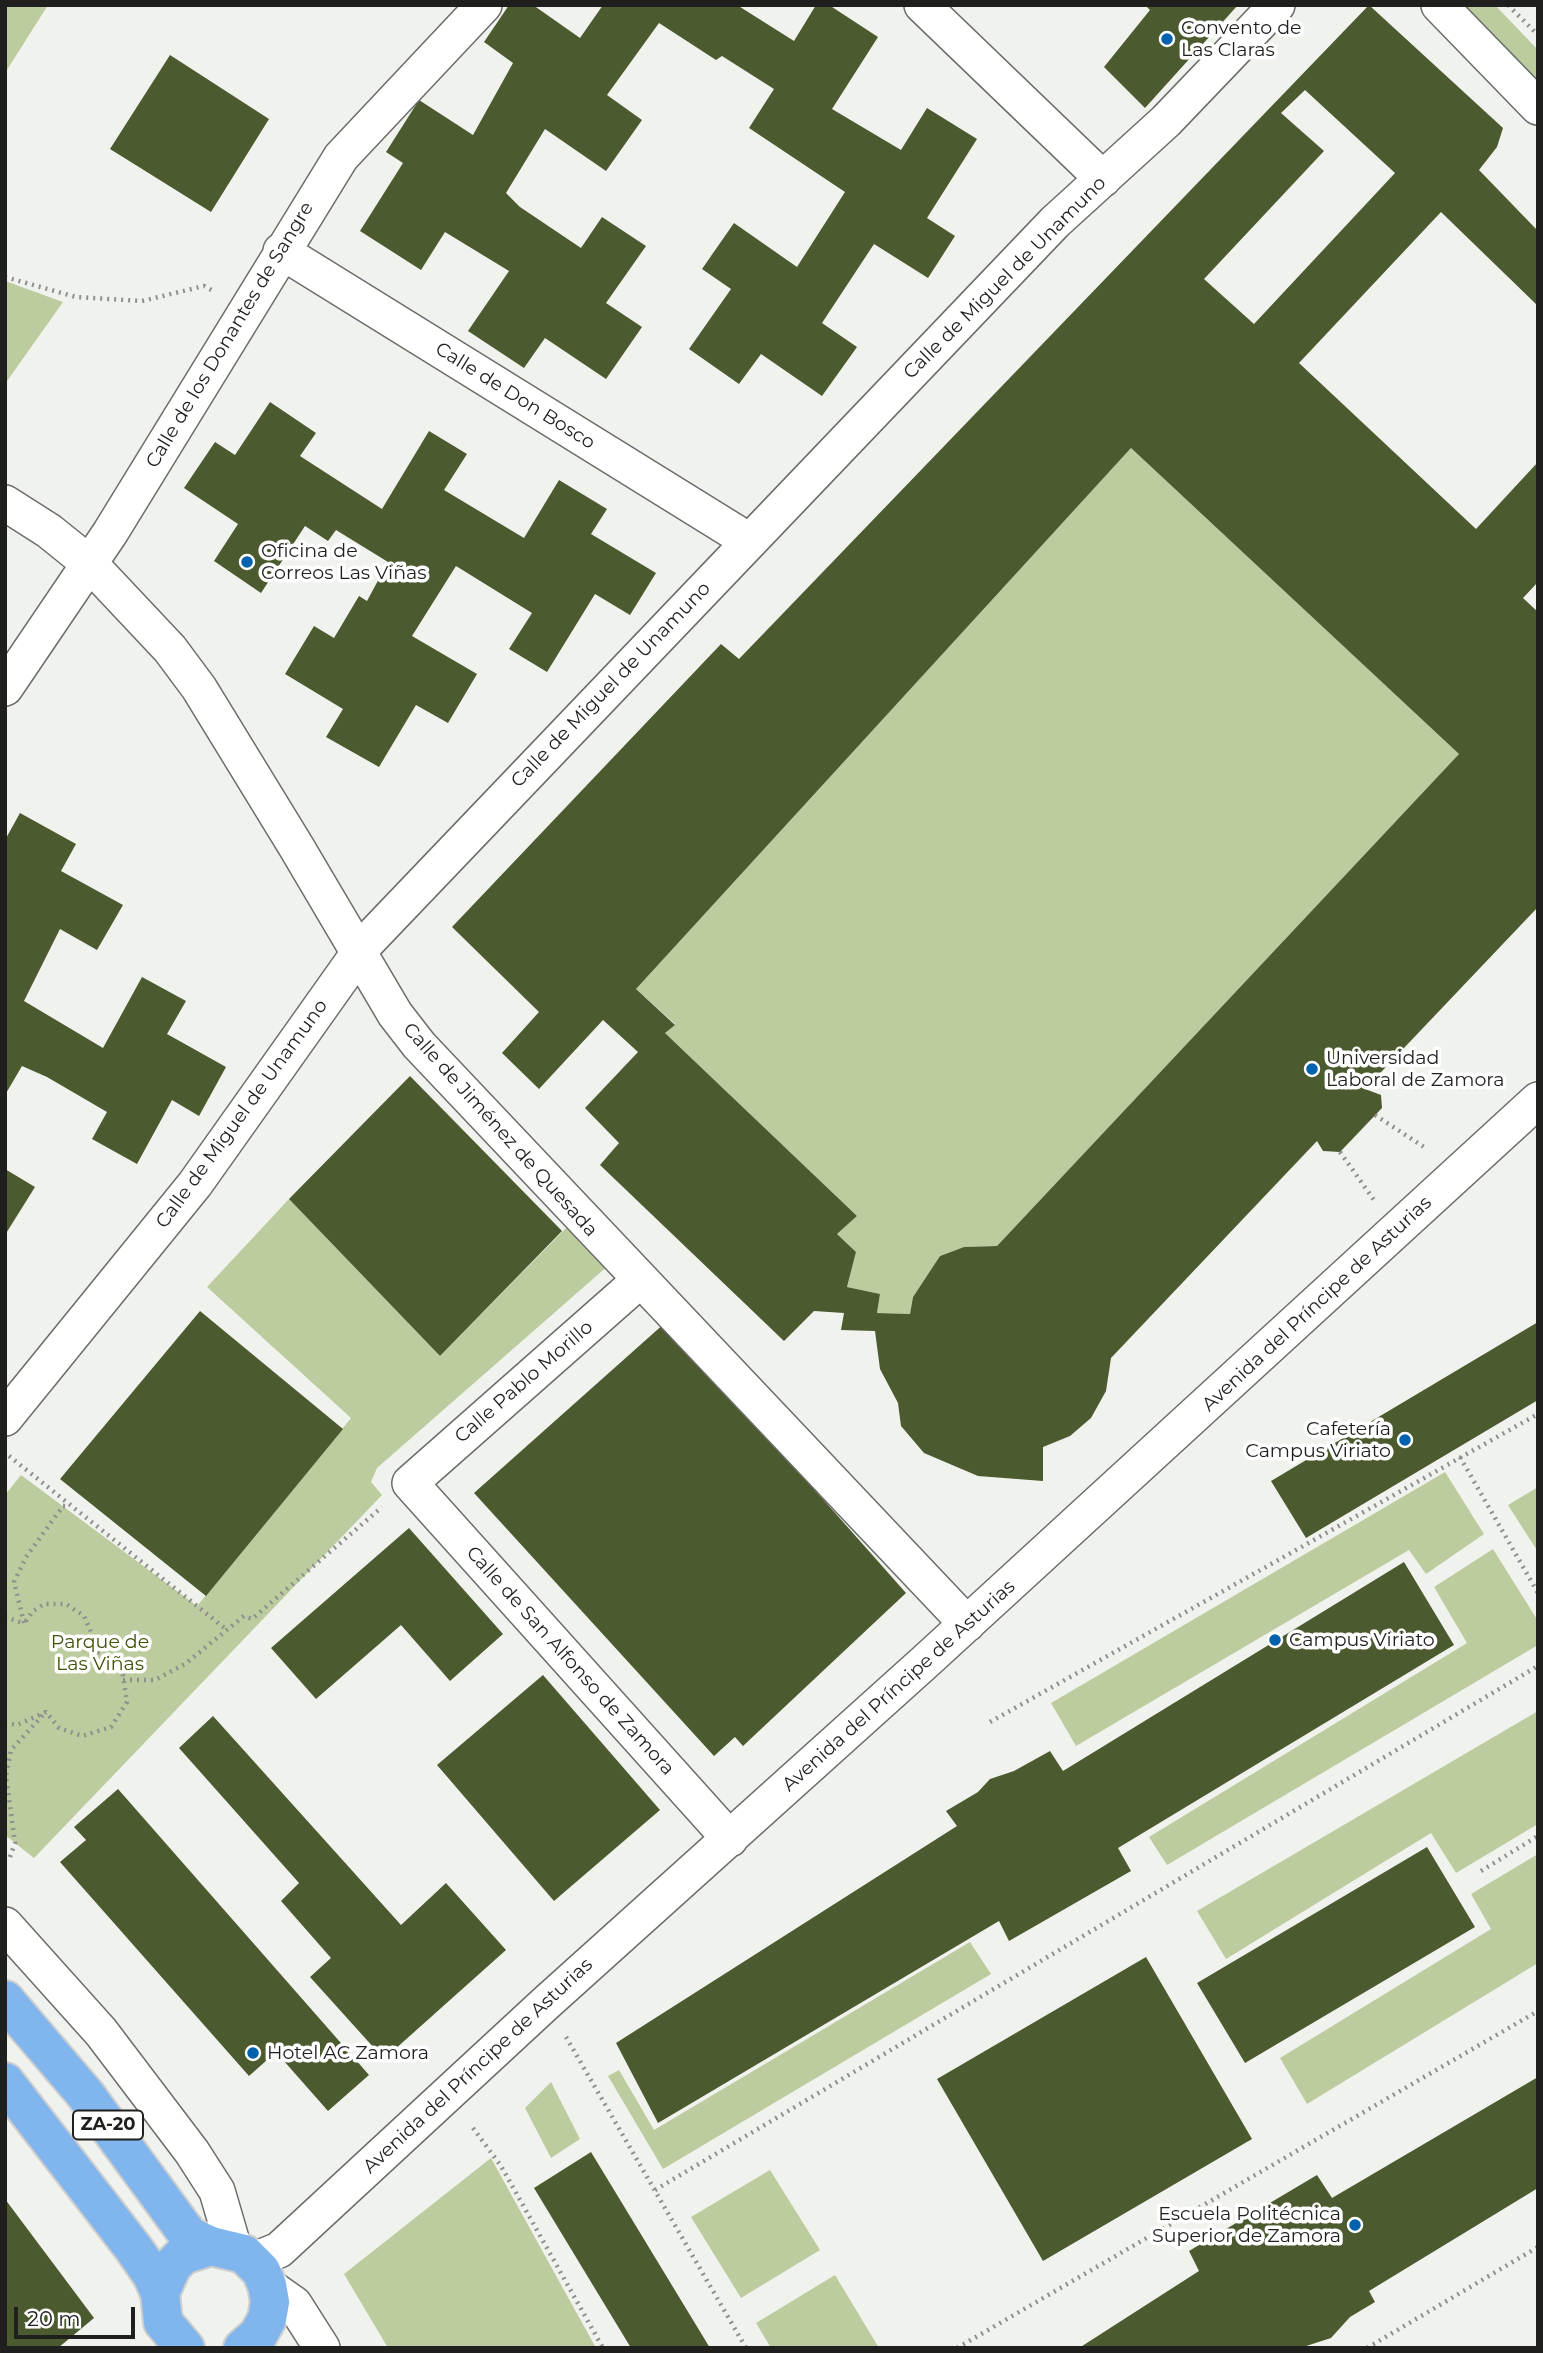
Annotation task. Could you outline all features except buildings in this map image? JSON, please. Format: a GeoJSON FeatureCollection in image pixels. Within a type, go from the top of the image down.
{"type":"FeatureCollection","features":[{"type":"Feature","properties":{"kind":"highway","name":"ZA-20"},"geometry":{"type":"LineString","coordinates":[[5,2000],[85,2094],[189,2236],[241,2260]]}},
{"type":"Feature","properties":{"kind":"highway","name":"ZA-20"},"geometry":{"type":"LineString","coordinates":[[5,2082],[134,2249],[166,2328]]}},
{"type":"Feature","properties":{"kind":"highway","name":"ZA-20"},"geometry":{"type":"LineString","coordinates":[[166,2328],[172,2266],[183,2256],[241,2260]]}},
{"type":"Feature","properties":{"kind":"highway"},"geometry":{"type":"LineString","coordinates":[[241,2260],[270,2302],[267,2319],[253,2343]]}},
{"type":"Feature","properties":{"kind":"street","name":"Calle de los Donantes de Sangre"},"geometry":{"type":"LineString","coordinates":[[5,688],[90,564],[244,310],[352,144],[484,5]]}},
{"type":"Feature","properties":{"kind":"street"},"geometry":{"type":"LineString","coordinates":[[922,5],[1103,178]]}},
{"type":"Feature","properties":{"kind":"street","name":"Calle de Miguel de Unamuno"},"geometry":{"type":"LineString","coordinates":[[5,1418],[195,1184],[359,952],[1055,222],[1166,121],[1276,5]]}},
{"type":"Feature","properties":{"kind":"street"},"geometry":{"type":"LineString","coordinates":[[1439,5],[1538,107]]}},
{"type":"Feature","properties":{"kind":"street","name":"Calle de Don Bosco"},"geometry":{"type":"LineString","coordinates":[[281,251],[749,541]]}},
{"type":"Feature","properties":{"kind":"street","name":"Calle de Jiménez de Quesada"},"geometry":{"type":"LineString","coordinates":[[5,503],[49,531],[90,564],[141,616],[184,667],[395,1014],[419,1045],[639,1281],[967,1624]]}},
{"type":"Feature","properties":{"kind":"street","name":"Avenida del Príncipe de Asturias"},"geometry":{"type":"LineString","coordinates":[[241,2260],[279,2250],[546,2003],[1397,1232],[1538,1100]]}},
{"type":"Feature","properties":{"kind":"street","name":"Calle Pablo Morillo"},"geometry":{"type":"LineString","coordinates":[[410,1483],[639,1281]]}},
{"type":"Feature","properties":{"kind":"street","name":"Calle de San Alfonso de Zamora"},"geometry":{"type":"LineString","coordinates":[[410,1483],[730,1839]]}},
{"type":"Feature","properties":{"kind":"street"},"geometry":{"type":"LineString","coordinates":[[5,1925],[93,2023],[185,2142],[217,2191],[241,2260],[294,2304],[322,2348]]}},
{"type":"Feature","properties":{"kind":"path"},"geometry":{"type":"LineString","coordinates":[[1508,5],[1538,35]]}},
{"type":"Feature","properties":{"kind":"path"},"geometry":{"type":"LineString","coordinates":[[5,277],[76,297],[142,301],[204,286],[244,310]]}},
{"type":"Feature","properties":{"kind":"path"},"geometry":{"type":"LineString","coordinates":[[1375,1115],[1461,1170]]}},
{"type":"Feature","properties":{"kind":"path"},"geometry":{"type":"LineString","coordinates":[[1340,1153],[1397,1232]]}},
{"type":"Feature","properties":{"kind":"path"},"geometry":{"type":"LineString","coordinates":[[990,1721],[1538,1413]]}},
{"type":"Feature","properties":{"kind":"path"},"geometry":{"type":"LineString","coordinates":[[5,1453],[227,1630]]}},
{"type":"Feature","properties":{"kind":"path"},"geometry":{"type":"LineString","coordinates":[[1460,1457],[1538,1593]]}},
{"type":"Feature","properties":{"kind":"path"},"geometry":{"type":"LineString","coordinates":[[124,1680],[155,1680],[185,1664],[244,1616],[252,1619],[410,1483]]}},
{"type":"Feature","properties":{"kind":"path"},"geometry":{"type":"LineString","coordinates":[[24,1623],[13,1582],[26,1557],[62,1507],[70,1506]]}},
{"type":"Feature","properties":{"kind":"path"},"geometry":{"type":"LineString","coordinates":[[24,1623],[32,1612],[44,1604],[66,1604],[84,1616],[91,1632],[84,1650],[102,1653],[122,1671],[127,1702],[111,1727],[82,1736],[59,1728],[46,1712]]}},
{"type":"Feature","properties":{"kind":"path"},"geometry":{"type":"LineString","coordinates":[[5,1618],[24,1623]]}},
{"type":"Feature","properties":{"kind":"path"},"geometry":{"type":"LineString","coordinates":[[655,2190],[1538,1666]]}},
{"type":"Feature","properties":{"kind":"path"},"geometry":{"type":"LineString","coordinates":[[5,1723],[17,1725],[46,1712]]}},
{"type":"Feature","properties":{"kind":"path"},"geometry":{"type":"LineString","coordinates":[[10,1857],[16,1843],[6,1776],[11,1750],[46,1712]]}},
{"type":"Feature","properties":{"kind":"path"},"geometry":{"type":"LineString","coordinates":[[1480,1871],[1538,1836]]}},
{"type":"Feature","properties":{"kind":"path"},"geometry":{"type":"LineString","coordinates":[[546,2003],[746,2348]]}},
{"type":"Feature","properties":{"kind":"path"},"geometry":{"type":"LineString","coordinates":[[957,2348],[1538,2011]]}},
{"type":"Feature","properties":{"kind":"path"},"geometry":{"type":"LineString","coordinates":[[473,2128],[501,2166],[603,2348]]}},
{"type":"Feature","properties":{"kind":"path"},"geometry":{"type":"LineString","coordinates":[[1367,2348],[1538,2247]]}},
{"type":"Feature","properties":{"kind":"green space"},"geometry":{"type":"Polygon","coordinates":[[[5,5],[48,5],[5,73],[5,5]]]}},
{"type":"Feature","properties":{"kind":"green space"},"geometry":{"type":"Polygon","coordinates":[[[1464,5],[1495,5],[1538,50],[1538,81],[1464,5]]]}},
{"type":"Feature","properties":{"kind":"green space"},"geometry":{"type":"Polygon","coordinates":[[[5,281],[63,302],[5,384],[5,281]]]}},
{"type":"Feature","properties":{"kind":"green space"},"geometry":{"type":"Polygon","coordinates":[[[1131,448],[1459,754],[997,1246],[964,1247],[940,1256],[913,1297],[910,1314],[877,1313],[880,1294],[847,1287],[856,1252],[837,1234],[857,1216],[665,1033],[675,1024],[636,989],[1131,448]]]}},
{"type":"Feature","properties":{"kind":"green space","name":"Parque de Las Viñas"},"geometry":{"type":"Polygon","coordinates":[[[289,1199],[440,1356],[572,1222],[610,1264],[377,1468],[371,1482],[382,1495],[34,1858],[5,1835],[5,1495],[21,1475],[197,1606],[351,1418],[207,1287],[289,1199]]]}},
{"type":"Feature","properties":{"kind":"green space"},"geometry":{"type":"Polygon","coordinates":[[[1445,1472],[1484,1534],[1426,1574],[1409,1550],[1076,1746],[1051,1703],[1445,1472]]]}},
{"type":"Feature","properties":{"kind":"green space"},"geometry":{"type":"Polygon","coordinates":[[[1538,1487],[1538,1552],[1508,1505],[1538,1487]]]}},
{"type":"Feature","properties":{"kind":"green space"},"geometry":{"type":"Polygon","coordinates":[[[1493,1549],[1538,1621],[1538,1645],[1167,1865],[1149,1837],[1467,1643],[1434,1587],[1493,1549]]]}},
{"type":"Feature","properties":{"kind":"green space"},"geometry":{"type":"Polygon","coordinates":[[[1538,1711],[1538,1824],[1456,1873],[1431,1833],[1226,1959],[1197,1911],[1538,1711]]]}},
{"type":"Feature","properties":{"kind":"green space"},"geometry":{"type":"Polygon","coordinates":[[[1538,1854],[1538,1963],[1307,2104],[1280,2058],[1491,1929],[1471,1894],[1538,1854]]]}},
{"type":"Feature","properties":{"kind":"green space"},"geometry":{"type":"Polygon","coordinates":[[[970,1942],[991,1974],[663,2169],[608,2076],[619,2070],[654,2130],[970,1942]]]}},
{"type":"Feature","properties":{"kind":"green space"},"geometry":{"type":"Polygon","coordinates":[[[551,2082],[580,2139],[551,2158],[525,2108],[551,2082]]]}},
{"type":"Feature","properties":{"kind":"green space"},"geometry":{"type":"Polygon","coordinates":[[[491,2158],[596,2348],[388,2348],[344,2274],[491,2158]]]}},
{"type":"Feature","properties":{"kind":"green space"},"geometry":{"type":"Polygon","coordinates":[[[770,2170],[820,2250],[741,2298],[691,2217],[770,2170]]]}},
{"type":"Feature","properties":{"kind":"green space"},"geometry":{"type":"Polygon","coordinates":[[[835,2275],[879,2348],[771,2348],[756,2323],[835,2275]]]}},
{"type":"Feature","properties":{"kind":"place","name":"Convento de Las Claras"},"geometry":{"type":"Point","coordinates":[1167,39]}},
{"type":"Feature","properties":{"kind":"place","name":"Oficina de Correos Las Viñas"},"geometry":{"type":"Point","coordinates":[247,562]}},
{"type":"Feature","properties":{"kind":"place","name":"Universidad Laboral de Zamora"},"geometry":{"type":"Point","coordinates":[1312,1069]}},
{"type":"Feature","properties":{"kind":"place","name":"Cafetería Campus Viriato"},"geometry":{"type":"Point","coordinates":[1405,1440]}},
{"type":"Feature","properties":{"kind":"place","name":"Campus Viriato"},"geometry":{"type":"Point","coordinates":[1275,1640]}},
{"type":"Feature","properties":{"kind":"place","name":"Hotel AC Zamora"},"geometry":{"type":"Point","coordinates":[253,2053]}},
{"type":"Feature","properties":{"kind":"place","name":"Escuela Politécnica Superior de Zamora"},"geometry":{"type":"Point","coordinates":[1355,2225]}}]}
